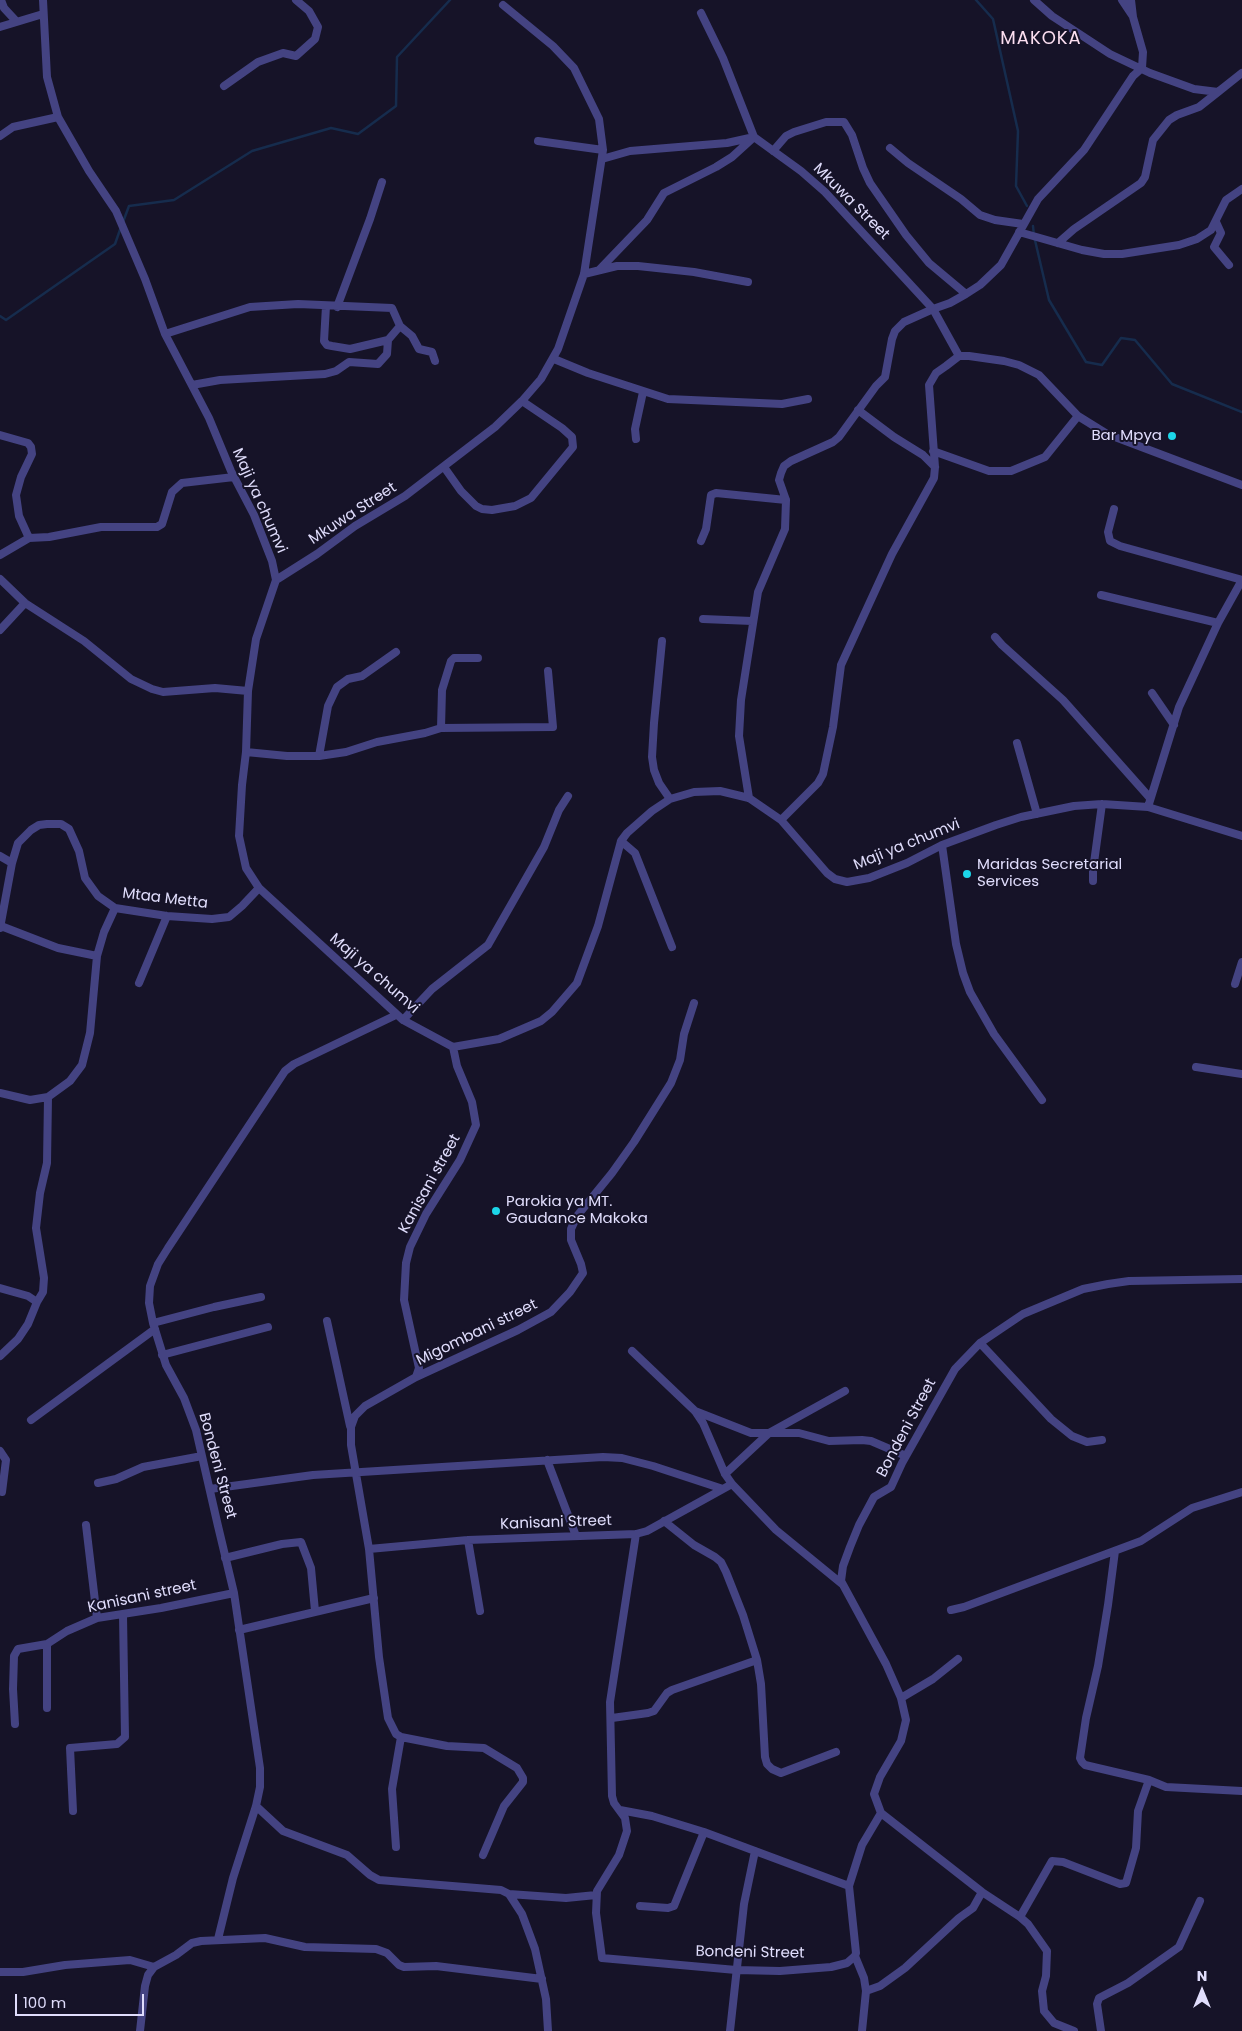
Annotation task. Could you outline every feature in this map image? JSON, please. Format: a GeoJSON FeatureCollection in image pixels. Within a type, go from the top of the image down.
{"type":"FeatureCollection","features":[{"type":"Feature","properties":{"kind":"street"},"geometry":{"type":"LineString","coordinates":[[1,0],[4,8],[16,21]]}},
{"type":"Feature","properties":{"kind":"street","name":"Maji ya chumvi"},"geometry":{"type":"LineString","coordinates":[[43,0],[47,76],[58,117],[89,172],[116,211],[145,279],[165,334],[209,418],[234,477],[254,516],[266,544],[276,580],[256,639],[248,691],[246,752],[239,836],[246,868],[259,888],[403,1020],[453,1047],[499,1039],[541,1021],[560,1005],[577,983],[598,926],[622,841],[627,833],[652,811],[670,800],[694,792],[720,792],[749,798],[781,820],[827,873],[835,879],[847,882],[869,878],[907,863],[942,845],[996,825],[1074,806],[1102,804],[1148,807],[1242,836]]}},
{"type":"Feature","properties":{"kind":"street"},"geometry":{"type":"LineString","coordinates":[[224,86],[258,62],[283,53],[296,56],[315,39],[318,27],[309,11],[296,0]]}},
{"type":"Feature","properties":{"kind":"street"},"geometry":{"type":"LineString","coordinates":[[1034,0],[1052,16],[1110,54],[1150,73],[1194,89],[1218,92]]}},
{"type":"Feature","properties":{"kind":"street"},"geometry":{"type":"LineString","coordinates":[[1122,0],[1133,17]]}},
{"type":"Feature","properties":{"kind":"street"},"geometry":{"type":"LineString","coordinates":[[749,798],[740,736],[744,675],[758,592],[785,529],[786,500],[780,480],[784,466],[803,454],[833,442],[847,427],[876,386],[885,377],[888,354],[895,330],[904,322],[950,303],[966,294],[980,285],[1002,265],[1023,224],[1047,188],[1084,150],[1133,76],[1142,68],[1143,52],[1133,17],[1131,0]]}},
{"type":"Feature","properties":{"kind":"street","name":"Mkuwa Street"},"geometry":{"type":"LineString","coordinates":[[276,580],[355,526],[405,496],[495,427],[522,401],[541,379],[554,359],[584,274],[602,154],[599,119],[574,68],[553,46],[503,5]]}},
{"type":"Feature","properties":{"kind":"street"},"geometry":{"type":"LineString","coordinates":[[701,13],[723,58],[754,137]]}},
{"type":"Feature","properties":{"kind":"street"},"geometry":{"type":"LineString","coordinates":[[0,27],[43,14]]}},
{"type":"Feature","properties":{"kind":"street"},"geometry":{"type":"LineString","coordinates":[[1058,243],[1074,229],[1141,183],[1145,177],[1153,140],[1169,120],[1176,115],[1199,107],[1242,73]]}},
{"type":"Feature","properties":{"kind":"street"},"geometry":{"type":"LineString","coordinates":[[0,136],[13,127],[58,117]]}},
{"type":"Feature","properties":{"kind":"street"},"geometry":{"type":"LineString","coordinates":[[773,150],[786,136],[794,132],[826,122],[844,122],[850,130],[862,168],[870,183],[906,235],[929,263],[966,294]]}},
{"type":"Feature","properties":{"kind":"street"},"geometry":{"type":"LineString","coordinates":[[538,141],[602,154],[727,143],[754,137]]}},
{"type":"Feature","properties":{"kind":"street"},"geometry":{"type":"LineString","coordinates":[[600,269],[648,220],[664,193],[716,167],[732,157],[754,137]]}},
{"type":"Feature","properties":{"kind":"street","name":"Mkuwa Street"},"geometry":{"type":"LineString","coordinates":[[754,137],[801,171],[825,192],[933,309],[959,356]]}},
{"type":"Feature","properties":{"kind":"street"},"geometry":{"type":"LineString","coordinates":[[890,148],[908,163],[961,199],[976,213],[995,220],[1023,224]]}},
{"type":"Feature","properties":{"kind":"street"},"geometry":{"type":"LineString","coordinates":[[337,307],[382,182]]}},
{"type":"Feature","properties":{"kind":"street"},"geometry":{"type":"LineString","coordinates":[[1019,232],[1096,252],[1122,254],[1188,243],[1211,230],[1226,200],[1240,190],[1242,200]]}},
{"type":"Feature","properties":{"kind":"street"},"geometry":{"type":"LineString","coordinates":[[1216,222],[1221,233],[1214,247],[1229,265]]}},
{"type":"Feature","properties":{"kind":"street"},"geometry":{"type":"LineString","coordinates":[[584,274],[617,266],[649,267],[748,282]]}},
{"type":"Feature","properties":{"kind":"street"},"geometry":{"type":"LineString","coordinates":[[165,334],[250,307],[298,304],[392,308],[400,326],[412,336],[419,349],[432,352],[435,361]]}},
{"type":"Feature","properties":{"kind":"street"},"geometry":{"type":"LineString","coordinates":[[326,306],[324,341],[327,345],[350,349],[388,340],[400,326]]}},
{"type":"Feature","properties":{"kind":"street"},"geometry":{"type":"LineString","coordinates":[[192,385],[220,380],[325,374],[336,371],[349,362],[378,364],[387,354],[388,340]]}},
{"type":"Feature","properties":{"kind":"street"},"geometry":{"type":"LineString","coordinates":[[781,820],[818,783],[823,774],[841,665],[892,554],[934,478],[936,467],[933,451],[929,385],[936,373],[959,356],[1004,361],[1019,365],[1039,375],[1078,416],[1107,434],[1242,484]]}},
{"type":"Feature","properties":{"kind":"street"},"geometry":{"type":"LineString","coordinates":[[554,359],[643,392],[668,399],[756,404],[782,404],[808,399]]}},
{"type":"Feature","properties":{"kind":"street"},"geometry":{"type":"LineString","coordinates":[[636,439],[635,429],[643,392]]}},
{"type":"Feature","properties":{"kind":"street"},"geometry":{"type":"LineString","coordinates":[[444,467],[461,491],[482,510],[515,506],[531,498],[573,447],[572,437],[522,401]]}},
{"type":"Feature","properties":{"kind":"street"},"geometry":{"type":"LineString","coordinates":[[858,410],[894,437],[923,455],[936,467]]}},
{"type":"Feature","properties":{"kind":"street"},"geometry":{"type":"LineString","coordinates":[[933,451],[989,471],[1011,471],[1045,457],[1078,416]]}},
{"type":"Feature","properties":{"kind":"street"},"geometry":{"type":"LineString","coordinates":[[0,435],[28,443],[31,448],[32,454],[21,477],[16,495],[19,516],[29,538]]}},
{"type":"Feature","properties":{"kind":"street"},"geometry":{"type":"LineString","coordinates":[[0,555],[29,538],[49,537],[101,527],[157,527],[162,524],[172,492],[182,483],[234,477]]}},
{"type":"Feature","properties":{"kind":"street"},"geometry":{"type":"LineString","coordinates":[[701,541],[706,529],[711,495],[716,493],[786,500]]}},
{"type":"Feature","properties":{"kind":"street"},"geometry":{"type":"LineString","coordinates":[[1114,509],[1108,532],[1110,541],[1130,549],[1242,580],[1218,623],[1179,706],[1148,807]]}},
{"type":"Feature","properties":{"kind":"street"},"geometry":{"type":"LineString","coordinates":[[0,579],[25,602],[84,641],[131,679],[152,689],[163,692],[215,688],[248,691]]}},
{"type":"Feature","properties":{"kind":"street"},"geometry":{"type":"LineString","coordinates":[[1101,595],[1218,623]]}},
{"type":"Feature","properties":{"kind":"street"},"geometry":{"type":"LineString","coordinates":[[0,630],[25,602]]}},
{"type":"Feature","properties":{"kind":"street"},"geometry":{"type":"LineString","coordinates":[[703,619],[752,622]]}},
{"type":"Feature","properties":{"kind":"street"},"geometry":{"type":"LineString","coordinates":[[995,637],[1070,707],[1150,798]]}},
{"type":"Feature","properties":{"kind":"street"},"geometry":{"type":"LineString","coordinates":[[662,641],[652,757],[659,783],[670,800]]}},
{"type":"Feature","properties":{"kind":"street"},"geometry":{"type":"LineString","coordinates":[[319,756],[328,706],[337,687],[348,679],[362,676],[396,652]]}},
{"type":"Feature","properties":{"kind":"street"},"geometry":{"type":"LineString","coordinates":[[441,728],[442,690],[451,661],[454,658],[478,658]]}},
{"type":"Feature","properties":{"kind":"street"},"geometry":{"type":"LineString","coordinates":[[246,752],[287,756],[319,756],[346,752],[377,742],[441,728],[553,727],[548,671]]}},
{"type":"Feature","properties":{"kind":"street"},"geometry":{"type":"LineString","coordinates":[[1152,693],[1164,707],[1174,725]]}},
{"type":"Feature","properties":{"kind":"street"},"geometry":{"type":"LineString","coordinates":[[1017,743],[1037,814]]}},
{"type":"Feature","properties":{"kind":"street"},"geometry":{"type":"LineString","coordinates":[[403,1020],[432,989],[488,945],[544,846],[568,796]]}},
{"type":"Feature","properties":{"kind":"street"},"geometry":{"type":"LineString","coordinates":[[1093,881],[1102,804]]}},
{"type":"Feature","properties":{"kind":"street","name":"Mtaa Metta"},"geometry":{"type":"LineString","coordinates":[[1,927],[12,864],[18,843],[39,825],[61,824],[69,829],[80,851],[85,878],[98,896],[116,908],[167,916],[212,919],[229,917],[259,888]]}},
{"type":"Feature","properties":{"kind":"street"},"geometry":{"type":"LineString","coordinates":[[622,841],[635,852],[672,947]]}},
{"type":"Feature","properties":{"kind":"street"},"geometry":{"type":"LineString","coordinates":[[942,845],[956,944],[970,992],[994,1034],[1042,1100]]}},
{"type":"Feature","properties":{"kind":"street"},"geometry":{"type":"LineString","coordinates":[[0,856],[12,864]]}},
{"type":"Feature","properties":{"kind":"street"},"geometry":{"type":"LineString","coordinates":[[0,1093],[30,1100],[48,1097],[70,1081],[82,1065],[90,1033],[97,956],[104,932],[116,908]]}},
{"type":"Feature","properties":{"kind":"street"},"geometry":{"type":"LineString","coordinates":[[139,983],[167,916]]}},
{"type":"Feature","properties":{"kind":"street"},"geometry":{"type":"LineString","coordinates":[[1,927],[58,948],[97,956]]}},
{"type":"Feature","properties":{"kind":"street"},"geometry":{"type":"LineString","coordinates":[[1235,984],[1242,962]]}},
{"type":"Feature","properties":{"kind":"street","name":"Migombani street"},"geometry":{"type":"LineString","coordinates":[[416,1377],[518,1330],[551,1312],[570,1292],[583,1273],[582,1264],[571,1240],[571,1229],[577,1216],[634,1142],[671,1083],[680,1060],[684,1034],[694,1003]]}},
{"type":"Feature","properties":{"kind":"street","name":"Bondeni Street"},"geometry":{"type":"LineString","coordinates":[[218,1939],[233,1878],[256,1806],[260,1788],[260,1768],[234,1593],[196,1430],[184,1398],[162,1355],[154,1326],[150,1303],[150,1286],[158,1264],[285,1070],[396,1015]]}},
{"type":"Feature","properties":{"kind":"street","name":"Kanisani street"},"geometry":{"type":"LineString","coordinates":[[416,1377],[417,1359],[404,1300],[406,1263],[410,1247],[426,1214],[460,1160],[476,1125],[472,1102],[457,1066],[453,1047]]}},
{"type":"Feature","properties":{"kind":"street"},"geometry":{"type":"LineString","coordinates":[[1196,1067],[1242,1074]]}},
{"type":"Feature","properties":{"kind":"street"},"geometry":{"type":"LineString","coordinates":[[0,1356],[18,1339],[28,1324],[43,1292],[44,1278],[36,1228],[40,1193],[47,1163],[48,1097]]}},
{"type":"Feature","properties":{"kind":"street","name":"Bondeni Street"},"geometry":{"type":"LineString","coordinates":[[842,1584],[843,1566],[859,1525],[874,1497],[891,1487],[941,1391],[955,1369],[980,1343],[1023,1314],[1083,1289],[1129,1281],[1242,1279]]}},
{"type":"Feature","properties":{"kind":"street"},"geometry":{"type":"LineString","coordinates":[[0,1288],[28,1296],[37,1302]]}},
{"type":"Feature","properties":{"kind":"street"},"geometry":{"type":"LineString","coordinates":[[31,1420],[154,1326],[214,1307],[261,1297]]}},
{"type":"Feature","properties":{"kind":"street"},"geometry":{"type":"LineString","coordinates":[[327,1321],[351,1428],[351,1445],[369,1549],[388,1718],[396,1734],[401,1737],[447,1746],[484,1748],[517,1768],[524,1778],[523,1782],[504,1806],[483,1855]]}},
{"type":"Feature","properties":{"kind":"street"},"geometry":{"type":"LineString","coordinates":[[162,1355],[268,1327]]}},
{"type":"Feature","properties":{"kind":"street"},"geometry":{"type":"LineString","coordinates":[[980,1343],[1051,1418],[1072,1436],[1088,1442],[1102,1440]]}},
{"type":"Feature","properties":{"kind":"street"},"geometry":{"type":"LineString","coordinates":[[632,1351],[694,1411],[703,1423],[725,1474],[732,1484],[776,1530],[842,1584],[864,1621],[901,1698],[906,1720],[901,1741],[880,1777],[874,1794],[881,1813],[982,1892],[1020,1916],[1034,1932],[1046,1951],[1046,1976],[1042,1991],[1044,2011],[1054,2022],[1074,2031]]}},
{"type":"Feature","properties":{"kind":"street"},"geometry":{"type":"LineString","coordinates":[[351,1428],[355,1416],[365,1406],[416,1377]]}},
{"type":"Feature","properties":{"kind":"street"},"geometry":{"type":"LineString","coordinates":[[725,1474],[769,1434],[845,1391]]}},
{"type":"Feature","properties":{"kind":"street"},"geometry":{"type":"LineString","coordinates":[[694,1411],[751,1433],[799,1433],[829,1441],[856,1439],[871,1441],[906,1456]]}},
{"type":"Feature","properties":{"kind":"street"},"geometry":{"type":"LineString","coordinates":[[0,1451],[6,1460],[2,1492]]}},
{"type":"Feature","properties":{"kind":"street"},"geometry":{"type":"LineString","coordinates":[[98,1483],[116,1479],[143,1467],[202,1456]]}},
{"type":"Feature","properties":{"kind":"street"},"geometry":{"type":"LineString","coordinates":[[210,1489],[313,1476],[603,1456],[622,1458],[680,1474],[723,1489]]}},
{"type":"Feature","properties":{"kind":"street"},"geometry":{"type":"LineString","coordinates":[[547,1460],[576,1536]]}},
{"type":"Feature","properties":{"kind":"street","name":"Kanisani Street"},"geometry":{"type":"LineString","coordinates":[[369,1549],[468,1540],[636,1534],[647,1531],[732,1484]]}},
{"type":"Feature","properties":{"kind":"street"},"geometry":{"type":"LineString","coordinates":[[950,1610],[964,1608],[1141,1541],[1201,1504],[1242,1492]]}},
{"type":"Feature","properties":{"kind":"street"},"geometry":{"type":"LineString","coordinates":[[664,1521],[694,1545],[721,1562],[743,1615],[757,1660],[765,1757],[772,1769],[781,1772],[836,1752]]}},
{"type":"Feature","properties":{"kind":"street"},"geometry":{"type":"LineString","coordinates":[[86,1525],[97,1618]]}},
{"type":"Feature","properties":{"kind":"street"},"geometry":{"type":"LineString","coordinates":[[256,1806],[283,1831],[347,1856],[379,1880],[440,1884],[501,1890],[509,1894],[566,1898],[596,1895],[599,1886],[619,1855],[627,1834],[626,1823],[612,1796],[612,1718],[610,1702],[636,1534]]}},
{"type":"Feature","properties":{"kind":"street"},"geometry":{"type":"LineString","coordinates":[[468,1540],[480,1611]]}},
{"type":"Feature","properties":{"kind":"street"},"geometry":{"type":"LineString","coordinates":[[225,1558],[282,1544],[301,1542],[311,1568],[315,1611]]}},
{"type":"Feature","properties":{"kind":"street"},"geometry":{"type":"LineString","coordinates":[[1115,1551],[1098,1666],[1086,1718],[1080,1760],[1085,1765],[1148,1780],[1166,1787],[1242,1791]]}},
{"type":"Feature","properties":{"kind":"street","name":"Kanisani street"},"geometry":{"type":"LineString","coordinates":[[15,1724],[13,1689],[15,1652],[18,1649],[48,1644],[66,1631],[97,1618],[123,1615],[234,1593]]}},
{"type":"Feature","properties":{"kind":"street"},"geometry":{"type":"LineString","coordinates":[[240,1630],[374,1598]]}},
{"type":"Feature","properties":{"kind":"street"},"geometry":{"type":"LineString","coordinates":[[73,1811],[70,1748],[117,1744],[125,1737],[123,1615]]}},
{"type":"Feature","properties":{"kind":"street"},"geometry":{"type":"LineString","coordinates":[[47,1708],[48,1644]]}},
{"type":"Feature","properties":{"kind":"street"},"geometry":{"type":"LineString","coordinates":[[901,1698],[933,1679],[958,1659]]}},
{"type":"Feature","properties":{"kind":"street"},"geometry":{"type":"LineString","coordinates":[[612,1718],[648,1713],[658,1707],[667,1693],[672,1690],[757,1660]]}},
{"type":"Feature","properties":{"kind":"street"},"geometry":{"type":"LineString","coordinates":[[396,1847],[392,1789],[401,1737]]}},
{"type":"Feature","properties":{"kind":"street"},"geometry":{"type":"LineString","coordinates":[[1020,1916],[1052,1861],[1064,1862],[1120,1884],[1126,1882],[1136,1848],[1138,1811],[1148,1780]]}},
{"type":"Feature","properties":{"kind":"street"},"geometry":{"type":"LineString","coordinates":[[620,1810],[652,1816],[704,1832],[849,1886]]}},
{"type":"Feature","properties":{"kind":"street"},"geometry":{"type":"LineString","coordinates":[[862,2031],[866,1991],[864,1978],[855,1956],[856,1948],[849,1886],[862,1845],[881,1813]]}},
{"type":"Feature","properties":{"kind":"street"},"geometry":{"type":"LineString","coordinates":[[640,1906],[668,1908],[674,1906],[704,1832]]}},
{"type":"Feature","properties":{"kind":"street"},"geometry":{"type":"LineString","coordinates":[[730,2031],[744,1904],[755,1851]]}},
{"type":"Feature","properties":{"kind":"street"},"geometry":{"type":"LineString","coordinates":[[866,1991],[880,1986],[905,1968],[973,1908],[982,1892]]}},
{"type":"Feature","properties":{"kind":"street"},"geometry":{"type":"LineString","coordinates":[[509,1894],[527,1927],[535,1949],[546,1999],[548,2031]]}},
{"type":"Feature","properties":{"kind":"street","name":"Bondeni Street"},"geometry":{"type":"LineString","coordinates":[[596,1895],[596,1913],[602,1957],[604,1959],[736,1970],[780,1971],[830,1967],[847,1963],[855,1956]]}},
{"type":"Feature","properties":{"kind":"street"},"geometry":{"type":"LineString","coordinates":[[1100,2031],[1097,2004],[1100,1998],[1128,1982],[1178,1947],[1200,1901]]}},
{"type":"Feature","properties":{"kind":"street"},"geometry":{"type":"LineString","coordinates":[[140,2031],[145,1986],[154,1967],[196,1942],[218,1939],[265,1938],[305,1947],[376,1949],[387,1953],[399,1965],[404,1967],[436,1966],[542,1979]]}},
{"type":"Feature","properties":{"kind":"street"},"geometry":{"type":"LineString","coordinates":[[0,1972],[24,1972],[64,1965],[130,1960],[154,1967]]}},
{"type":"Feature","properties":{"kind":"waterway"},"geometry":{"type":"LineString","coordinates":[[123,222],[129,206],[174,200],[252,151],[331,128],[358,134],[396,106],[397,57],[450,0]]}},
{"type":"Feature","properties":{"kind":"waterway"},"geometry":{"type":"LineString","coordinates":[[976,0],[993,19],[1018,131],[1016,186],[1027,206]]}},
{"type":"Feature","properties":{"kind":"waterway"},"geometry":{"type":"LineString","coordinates":[[1033,226],[1049,300],[1086,362],[1102,365],[1121,338],[1135,340],[1172,384],[1242,412]]}},
{"type":"Feature","properties":{"kind":"waterway"},"geometry":{"type":"LineString","coordinates":[[0,316],[6,320],[115,244],[121,227]]}},
{"type":"Feature","properties":{"kind":"place","name":"Bar Mpya"},"geometry":{"type":"Point","coordinates":[1172,436]}},
{"type":"Feature","properties":{"kind":"place","name":"Maridas Secretarial Services"},"geometry":{"type":"Point","coordinates":[967,874]}},
{"type":"Feature","properties":{"kind":"place","name":"Parokia ya MT. Gaudance Makoka"},"geometry":{"type":"Point","coordinates":[496,1211]}},
{"type":"Feature","properties":{"kind":"district","name":"MAKOKA"},"geometry":{"type":"Point","coordinates":[1041,39]}}]}
